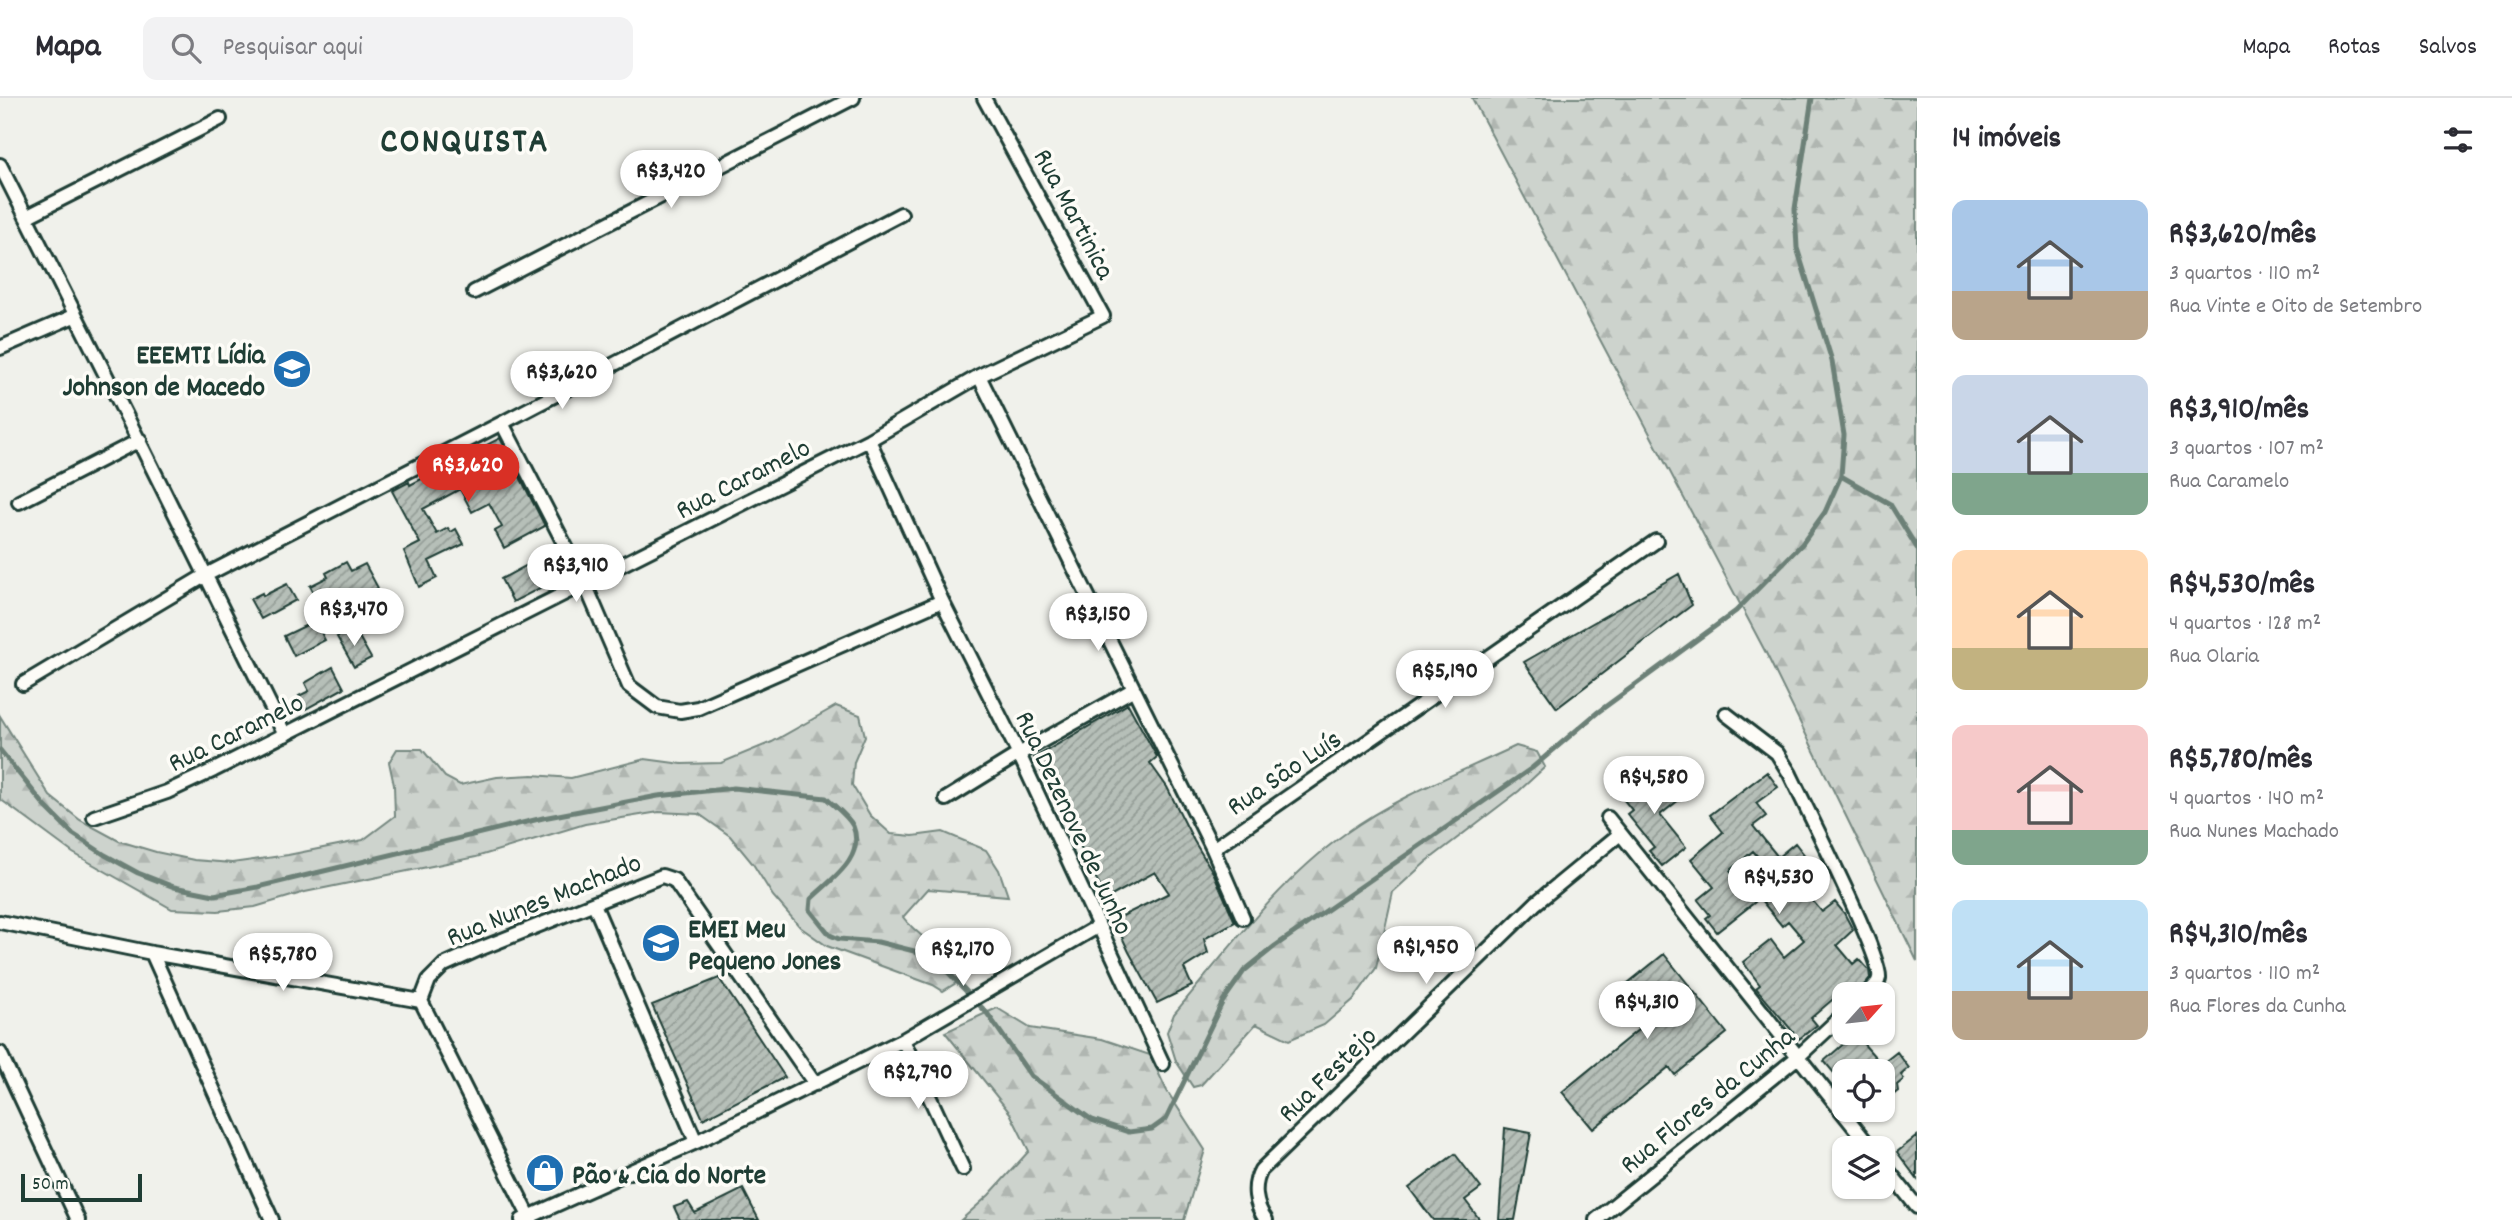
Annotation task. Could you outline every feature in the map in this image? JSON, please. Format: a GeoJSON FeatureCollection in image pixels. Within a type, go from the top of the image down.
{"type":"FeatureCollection","features":[{"type":"Feature","properties":{"kind":"street"},"geometry":{"type":"LineString","coordinates":[[474,292],[853,98]]}},
{"type":"Feature","properties":{"kind":"street","name":"Rua Martinica"},"geometry":{"type":"LineString","coordinates":[[984,98],[1103,316]]}},
{"type":"Feature","properties":{"kind":"street"},"geometry":{"type":"LineString","coordinates":[[26,217],[220,119]]}},
{"type":"Feature","properties":{"kind":"street"},"geometry":{"type":"LineString","coordinates":[[0,165],[74,316],[140,440],[285,735]]}},
{"type":"Feature","properties":{"kind":"street"},"geometry":{"type":"LineString","coordinates":[[23,684],[206,575],[901,214]]}},
{"type":"Feature","properties":{"kind":"street"},"geometry":{"type":"LineString","coordinates":[[0,348],[74,316]]}},
{"type":"Feature","properties":{"kind":"street","name":"Rua Caramelo"},"geometry":{"type":"LineString","coordinates":[[94,817],[190,781],[285,735],[869,440],[979,376],[1103,316]]}},
{"type":"Feature","properties":{"kind":"street","name":"Rua São Luís"},"geometry":{"type":"LineString","coordinates":[[979,376],[1213,849],[1243,918]]}},
{"type":"Feature","properties":{"kind":"street"},"geometry":{"type":"LineString","coordinates":[[502,423],[585,584],[629,686],[657,707],[680,711],[698,708],[942,601]]}},
{"type":"Feature","properties":{"kind":"street"},"geometry":{"type":"LineString","coordinates":[[19,502],[140,440]]}},
{"type":"Feature","properties":{"kind":"street","name":"Rua Dezenove de Junho"},"geometry":{"type":"LineString","coordinates":[[869,440],[942,601],[1019,754],[1097,927],[1163,1064]]}},
{"type":"Feature","properties":{"kind":"street","name":"Rua São Luís"},"geometry":{"type":"LineString","coordinates":[[1213,849],[1656,541]]}},
{"type":"Feature","properties":{"kind":"street"},"geometry":{"type":"LineString","coordinates":[[946,799],[1134,689]]}},
{"type":"Feature","properties":{"kind":"street"},"geometry":{"type":"LineString","coordinates":[[1726,714],[1777,753],[1790,774],[1870,943],[1880,976],[1878,982]]}},
{"type":"Feature","properties":{"kind":"street"},"geometry":{"type":"LineString","coordinates":[[1608,818],[1862,1136]]}},
{"type":"Feature","properties":{"kind":"street","name":"Rua Festejo"},"geometry":{"type":"LineString","coordinates":[[1266,1220],[1256,1196],[1255,1185],[1261,1170],[1536,903],[1620,834]]}},
{"type":"Feature","properties":{"kind":"street","name":"Rua Nunes Machado"},"geometry":{"type":"LineString","coordinates":[[421,1001],[429,980],[444,965],[662,876],[674,880],[815,1084]]}},
{"type":"Feature","properties":{"kind":"street"},"geometry":{"type":"LineString","coordinates":[[594,904],[696,1142]]}},
{"type":"Feature","properties":{"kind":"street"},"geometry":{"type":"LineString","coordinates":[[0,922],[152,953],[421,1001],[528,1219],[696,1142],[903,1040],[949,1016],[1097,927]]}},
{"type":"Feature","properties":{"kind":"street"},"geometry":{"type":"LineString","coordinates":[[152,953],[272,1220]]}},
{"type":"Feature","properties":{"kind":"street","name":"Rua Flores da Cunha"},"geometry":{"type":"LineString","coordinates":[[1596,1220],[1799,1056],[1832,1025]]}},
{"type":"Feature","properties":{"kind":"street"},"geometry":{"type":"LineString","coordinates":[[903,1040],[963,1168]]}},
{"type":"Feature","properties":{"kind":"street"},"geometry":{"type":"LineString","coordinates":[[1,1056],[78,1220]]}},
{"type":"Feature","properties":{"kind":"street"},"geometry":{"type":"LineString","coordinates":[[1895,1179],[1917,1207]]}},
{"type":"Feature","properties":{"kind":"green space"},"geometry":{"type":"Polygon","coordinates":[[[1472,98],[1917,98],[1917,961],[1766,653],[1472,98]]]}},
{"type":"Feature","properties":{"kind":"green space"},"geometry":{"type":"Polygon","coordinates":[[[836,706],[860,715],[865,736],[854,762],[852,785],[870,815],[891,834],[913,836],[943,832],[986,850],[999,870],[1008,896],[928,889],[903,917],[953,962],[964,978],[943,991],[827,946],[800,927],[773,896],[753,864],[730,836],[699,814],[659,812],[585,824],[476,857],[305,892],[255,907],[218,911],[172,909],[73,853],[0,799],[0,716],[50,796],[80,820],[119,841],[156,852],[194,860],[232,863],[363,840],[395,816],[394,785],[389,762],[397,749],[422,749],[445,777],[460,785],[497,777],[533,775],[571,778],[645,759],[682,764],[721,763],[772,742],[836,706]]]}},
{"type":"Feature","properties":{"kind":"green space"},"geometry":{"type":"Polygon","coordinates":[[[1516,746],[1537,752],[1545,767],[1519,791],[1426,862],[1393,892],[1376,968],[1353,1000],[1324,1025],[1289,1040],[1256,1024],[1201,1085],[1193,1087],[1176,1061],[1167,1032],[1174,1014],[1276,895],[1322,852],[1366,820],[1429,786],[1516,746]]]}},
{"type":"Feature","properties":{"kind":"green space"},"geometry":{"type":"Polygon","coordinates":[[[997,1008],[1030,1028],[1102,1039],[1150,1055],[1167,1091],[1205,1150],[1184,1220],[961,1220],[989,1195],[1029,1151],[1010,1113],[945,1032],[997,1008]]]}},
{"type":"Feature","properties":{"kind":"building"},"geometry":{"type":"Polygon","coordinates":[[[500,438],[545,526],[504,548],[495,531],[502,527],[489,503],[472,512],[460,489],[423,509],[437,534],[448,528],[451,532],[456,529],[464,544],[429,561],[437,578],[419,587],[404,551],[420,543],[392,491],[409,482],[410,485],[500,438]]]}},
{"type":"Feature","properties":{"kind":"building"},"geometry":{"type":"Polygon","coordinates":[[[557,549],[569,573],[513,602],[501,579],[557,549]]]}},
{"type":"Feature","properties":{"kind":"building"},"geometry":{"type":"Polygon","coordinates":[[[346,562],[351,571],[365,564],[378,588],[326,616],[310,586],[328,577],[326,573],[346,562]]]}},
{"type":"Feature","properties":{"kind":"building"},"geometry":{"type":"Polygon","coordinates":[[[1679,574],[1692,605],[1557,708],[1524,662],[1679,574]]]}},
{"type":"Feature","properties":{"kind":"building"},"geometry":{"type":"Polygon","coordinates":[[[287,584],[296,600],[261,619],[250,599],[262,593],[263,596],[287,584]]]}},
{"type":"Feature","properties":{"kind":"building"},"geometry":{"type":"Polygon","coordinates":[[[315,621],[325,640],[294,656],[284,636],[315,621]]]}},
{"type":"Feature","properties":{"kind":"building"},"geometry":{"type":"Polygon","coordinates":[[[354,628],[371,658],[354,667],[337,637],[354,628]]]}},
{"type":"Feature","properties":{"kind":"building"},"geometry":{"type":"Polygon","coordinates":[[[333,667],[344,688],[306,709],[299,696],[309,691],[305,683],[333,667]]]}},
{"type":"Feature","properties":{"kind":"building"},"geometry":{"type":"Polygon","coordinates":[[[1128,704],[1157,757],[1150,763],[1167,787],[1214,874],[1235,922],[1204,939],[1208,953],[1184,968],[1192,986],[1157,1003],[1114,920],[1169,893],[1155,872],[1106,899],[1065,814],[1034,758],[1128,704]]]}},
{"type":"Feature","properties":{"kind":"building"},"geometry":{"type":"Polygon","coordinates":[[[1646,772],[1659,788],[1666,782],[1680,799],[1660,815],[1686,847],[1662,866],[1649,851],[1654,847],[1627,814],[1632,810],[1619,794],[1646,772]]]}},
{"type":"Feature","properties":{"kind":"building"},"geometry":{"type":"Polygon","coordinates":[[[1767,772],[1778,787],[1756,803],[1766,816],[1753,826],[1778,857],[1795,843],[1806,857],[1793,867],[1804,882],[1800,886],[1822,912],[1835,902],[1853,930],[1837,945],[1853,964],[1859,959],[1869,970],[1870,978],[1867,982],[1832,982],[1832,1000],[1811,1018],[1817,1025],[1799,1039],[1756,988],[1760,985],[1743,962],[1771,940],[1784,957],[1804,940],[1788,921],[1782,926],[1760,899],[1775,887],[1766,876],[1771,872],[1753,851],[1730,871],[1755,902],[1717,932],[1706,918],[1710,915],[1698,900],[1714,887],[1691,859],[1723,832],[1710,815],[1767,772]]]}},
{"type":"Feature","properties":{"kind":"building"},"geometry":{"type":"Polygon","coordinates":[[[1664,954],[1727,1033],[1675,1075],[1669,1067],[1593,1129],[1562,1092],[1639,1029],[1612,996],[1664,954]]]}},
{"type":"Feature","properties":{"kind":"building"},"geometry":{"type":"Polygon","coordinates":[[[719,978],[785,1077],[703,1119],[652,1005],[719,978]]]}},
{"type":"Feature","properties":{"kind":"building"},"geometry":{"type":"Polygon","coordinates":[[[1842,1045],[1865,1045],[1877,1059],[1832,1059],[1832,1071],[1824,1061],[1842,1045]]]}},
{"type":"Feature","properties":{"kind":"building"},"geometry":{"type":"Polygon","coordinates":[[[1897,1052],[1909,1068],[1901,1075],[1904,1079],[1897,1085],[1898,1091],[1895,1093],[1895,1059],[1888,1059],[1897,1052]]]}},
{"type":"Feature","properties":{"kind":"building"},"geometry":{"type":"Polygon","coordinates":[[[1505,1128],[1531,1133],[1515,1220],[1499,1220],[1505,1128]]]}},
{"type":"Feature","properties":{"kind":"building"},"geometry":{"type":"Polygon","coordinates":[[[1917,1136],[1917,1179],[1897,1152],[1917,1136]]]}},
{"type":"Feature","properties":{"kind":"building"},"geometry":{"type":"Polygon","coordinates":[[[1455,1154],[1481,1188],[1465,1200],[1480,1220],[1433,1220],[1409,1188],[1455,1154]]]}},
{"type":"Feature","properties":{"kind":"building"},"geometry":{"type":"Polygon","coordinates":[[[743,1189],[759,1220],[680,1220],[674,1207],[688,1202],[695,1213],[743,1189]]]}},
{"type":"Feature","properties":{"kind":"waterway"},"geometry":{"type":"LineString","coordinates":[[0,750],[45,806],[73,834],[138,873],[174,887],[214,895],[258,887],[543,818],[658,796],[734,788],[826,798],[851,822],[856,838],[855,848],[844,867],[811,899],[810,910],[830,935],[839,939],[878,942],[914,951],[946,970],[987,1013],[1031,1076],[1092,1120],[1129,1132],[1152,1129],[1166,1119],[1223,1001],[1244,971],[1275,946],[1532,768],[1598,712],[1736,611],[1802,544],[1825,512],[1841,476],[1844,435],[1832,361],[1797,248],[1795,209],[1812,98]]}},
{"type":"Feature","properties":{"kind":"waterway"},"geometry":{"type":"LineString","coordinates":[[1841,476],[1890,504],[1917,548]]}},
{"type":"Feature","properties":{"kind":"place","name":"EEEMTI Lídia Johnson de Macedo"},"geometry":{"type":"Point","coordinates":[292,369]}},
{"type":"Feature","properties":{"kind":"place","name":"EMEI Meu Pequeno Jones"},"geometry":{"type":"Point","coordinates":[661,943]}},
{"type":"Feature","properties":{"kind":"place","name":"Pão & Cia do Norte"},"geometry":{"type":"Point","coordinates":[545,1173]}},
{"type":"Feature","properties":{"kind":"district","name":"CONQUISTA"},"geometry":{"type":"Point","coordinates":[465,139]}}]}
